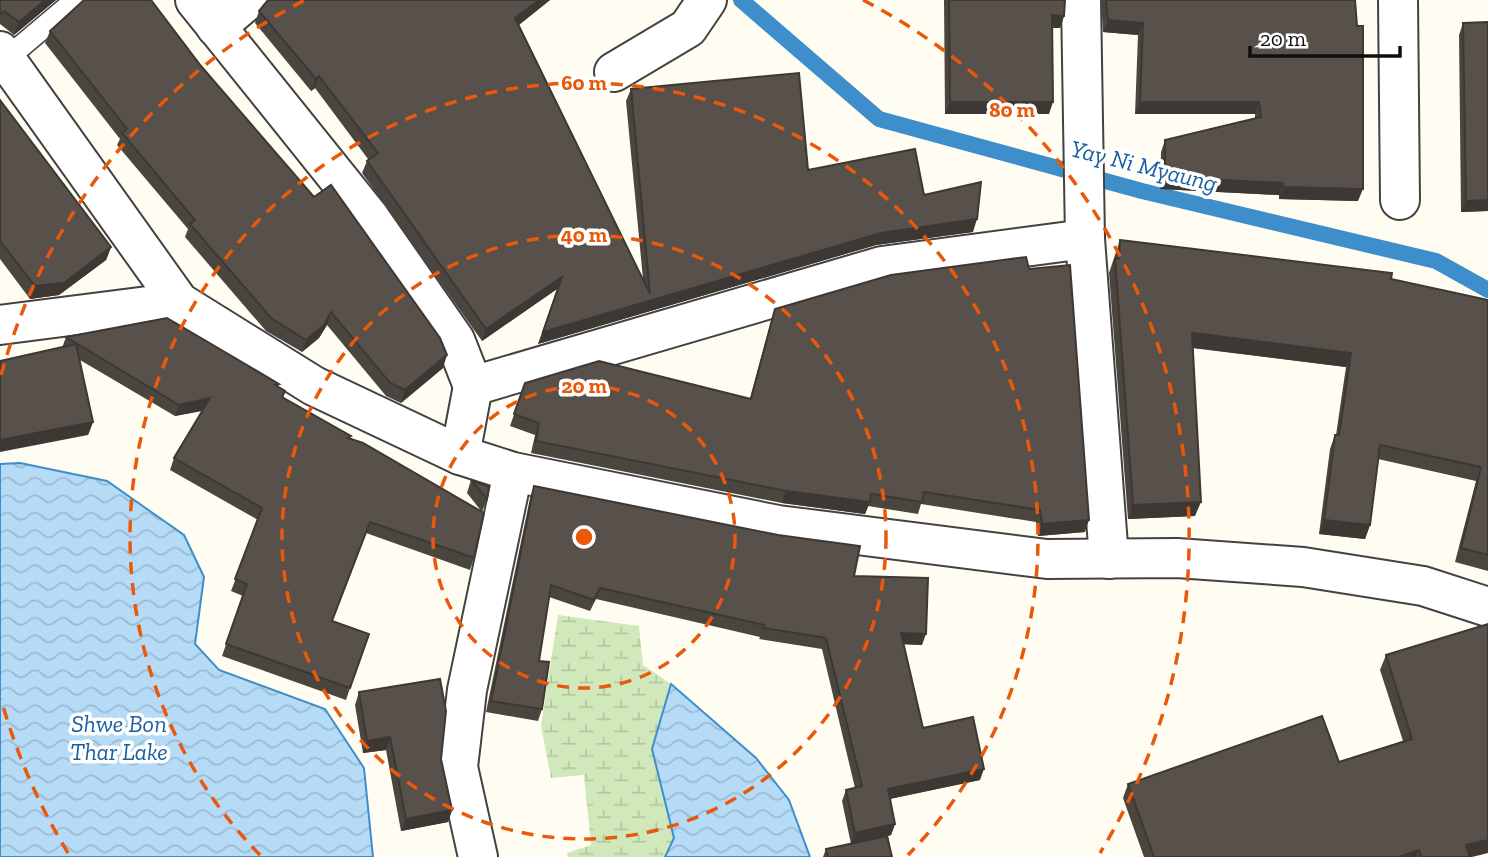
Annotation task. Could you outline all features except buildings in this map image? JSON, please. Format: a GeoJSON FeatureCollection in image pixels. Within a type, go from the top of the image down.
{"type":"FeatureCollection","features":[{"type":"Feature","properties":{"kind":"street"},"geometry":{"type":"LineString","coordinates":[[248,0],[206,13],[370,218],[456,340],[473,386],[460,456]]}},
{"type":"Feature","properties":{"kind":"street"},"geometry":{"type":"LineString","coordinates":[[1082,0],[1085,228],[1109,559]]}},
{"type":"Feature","properties":{"kind":"street"},"geometry":{"type":"LineString","coordinates":[[1398,0],[1400,200]]}},
{"type":"Feature","properties":{"kind":"street"},"geometry":{"type":"LineString","coordinates":[[614,72],[698,14]]}},
{"type":"Feature","properties":{"kind":"street"},"geometry":{"type":"LineString","coordinates":[[2,58],[179,302],[314,386],[460,456],[513,472],[778,525],[1047,559],[1177,558],[1303,566],[1423,586],[1488,607]]}},
{"type":"Feature","properties":{"kind":"street"},"geometry":{"type":"LineString","coordinates":[[473,386],[882,266],[1085,228]]}},
{"type":"Feature","properties":{"kind":"street"},"geometry":{"type":"LineString","coordinates":[[0,325],[179,302]]}},
{"type":"Feature","properties":{"kind":"street"},"geometry":{"type":"LineString","coordinates":[[478,857],[458,767],[467,690],[513,472]]}},
{"type":"Feature","properties":{"kind":"lane"},"geometry":{"type":"LineString","coordinates":[[2,58],[76,0]]}},
{"type":"Feature","properties":{"kind":"green space"},"geometry":{"type":"Polygon","coordinates":[[[558,615],[639,626],[643,665],[671,684],[652,749],[674,838],[665,857],[568,857],[567,853],[591,845],[584,775],[551,778],[541,726],[558,615]]]}},
{"type":"Feature","properties":{"kind":"water","name":"Shwe Bon Thar Lake"},"geometry":{"type":"Polygon","coordinates":[[[20,463],[107,481],[184,535],[204,577],[195,644],[219,670],[325,709],[364,768],[373,857],[0,857],[0,464],[20,463]]]}},
{"type":"Feature","properties":{"kind":"water"},"geometry":{"type":"Polygon","coordinates":[[[671,684],[756,758],[789,800],[810,857],[665,857],[674,838],[652,749],[671,684]]]}},
{"type":"Feature","properties":{"kind":"waterway","name":"Yay Ni Myaung"},"geometry":{"type":"LineString","coordinates":[[741,0],[879,119],[1142,191],[1436,261],[1488,290]]}}]}
